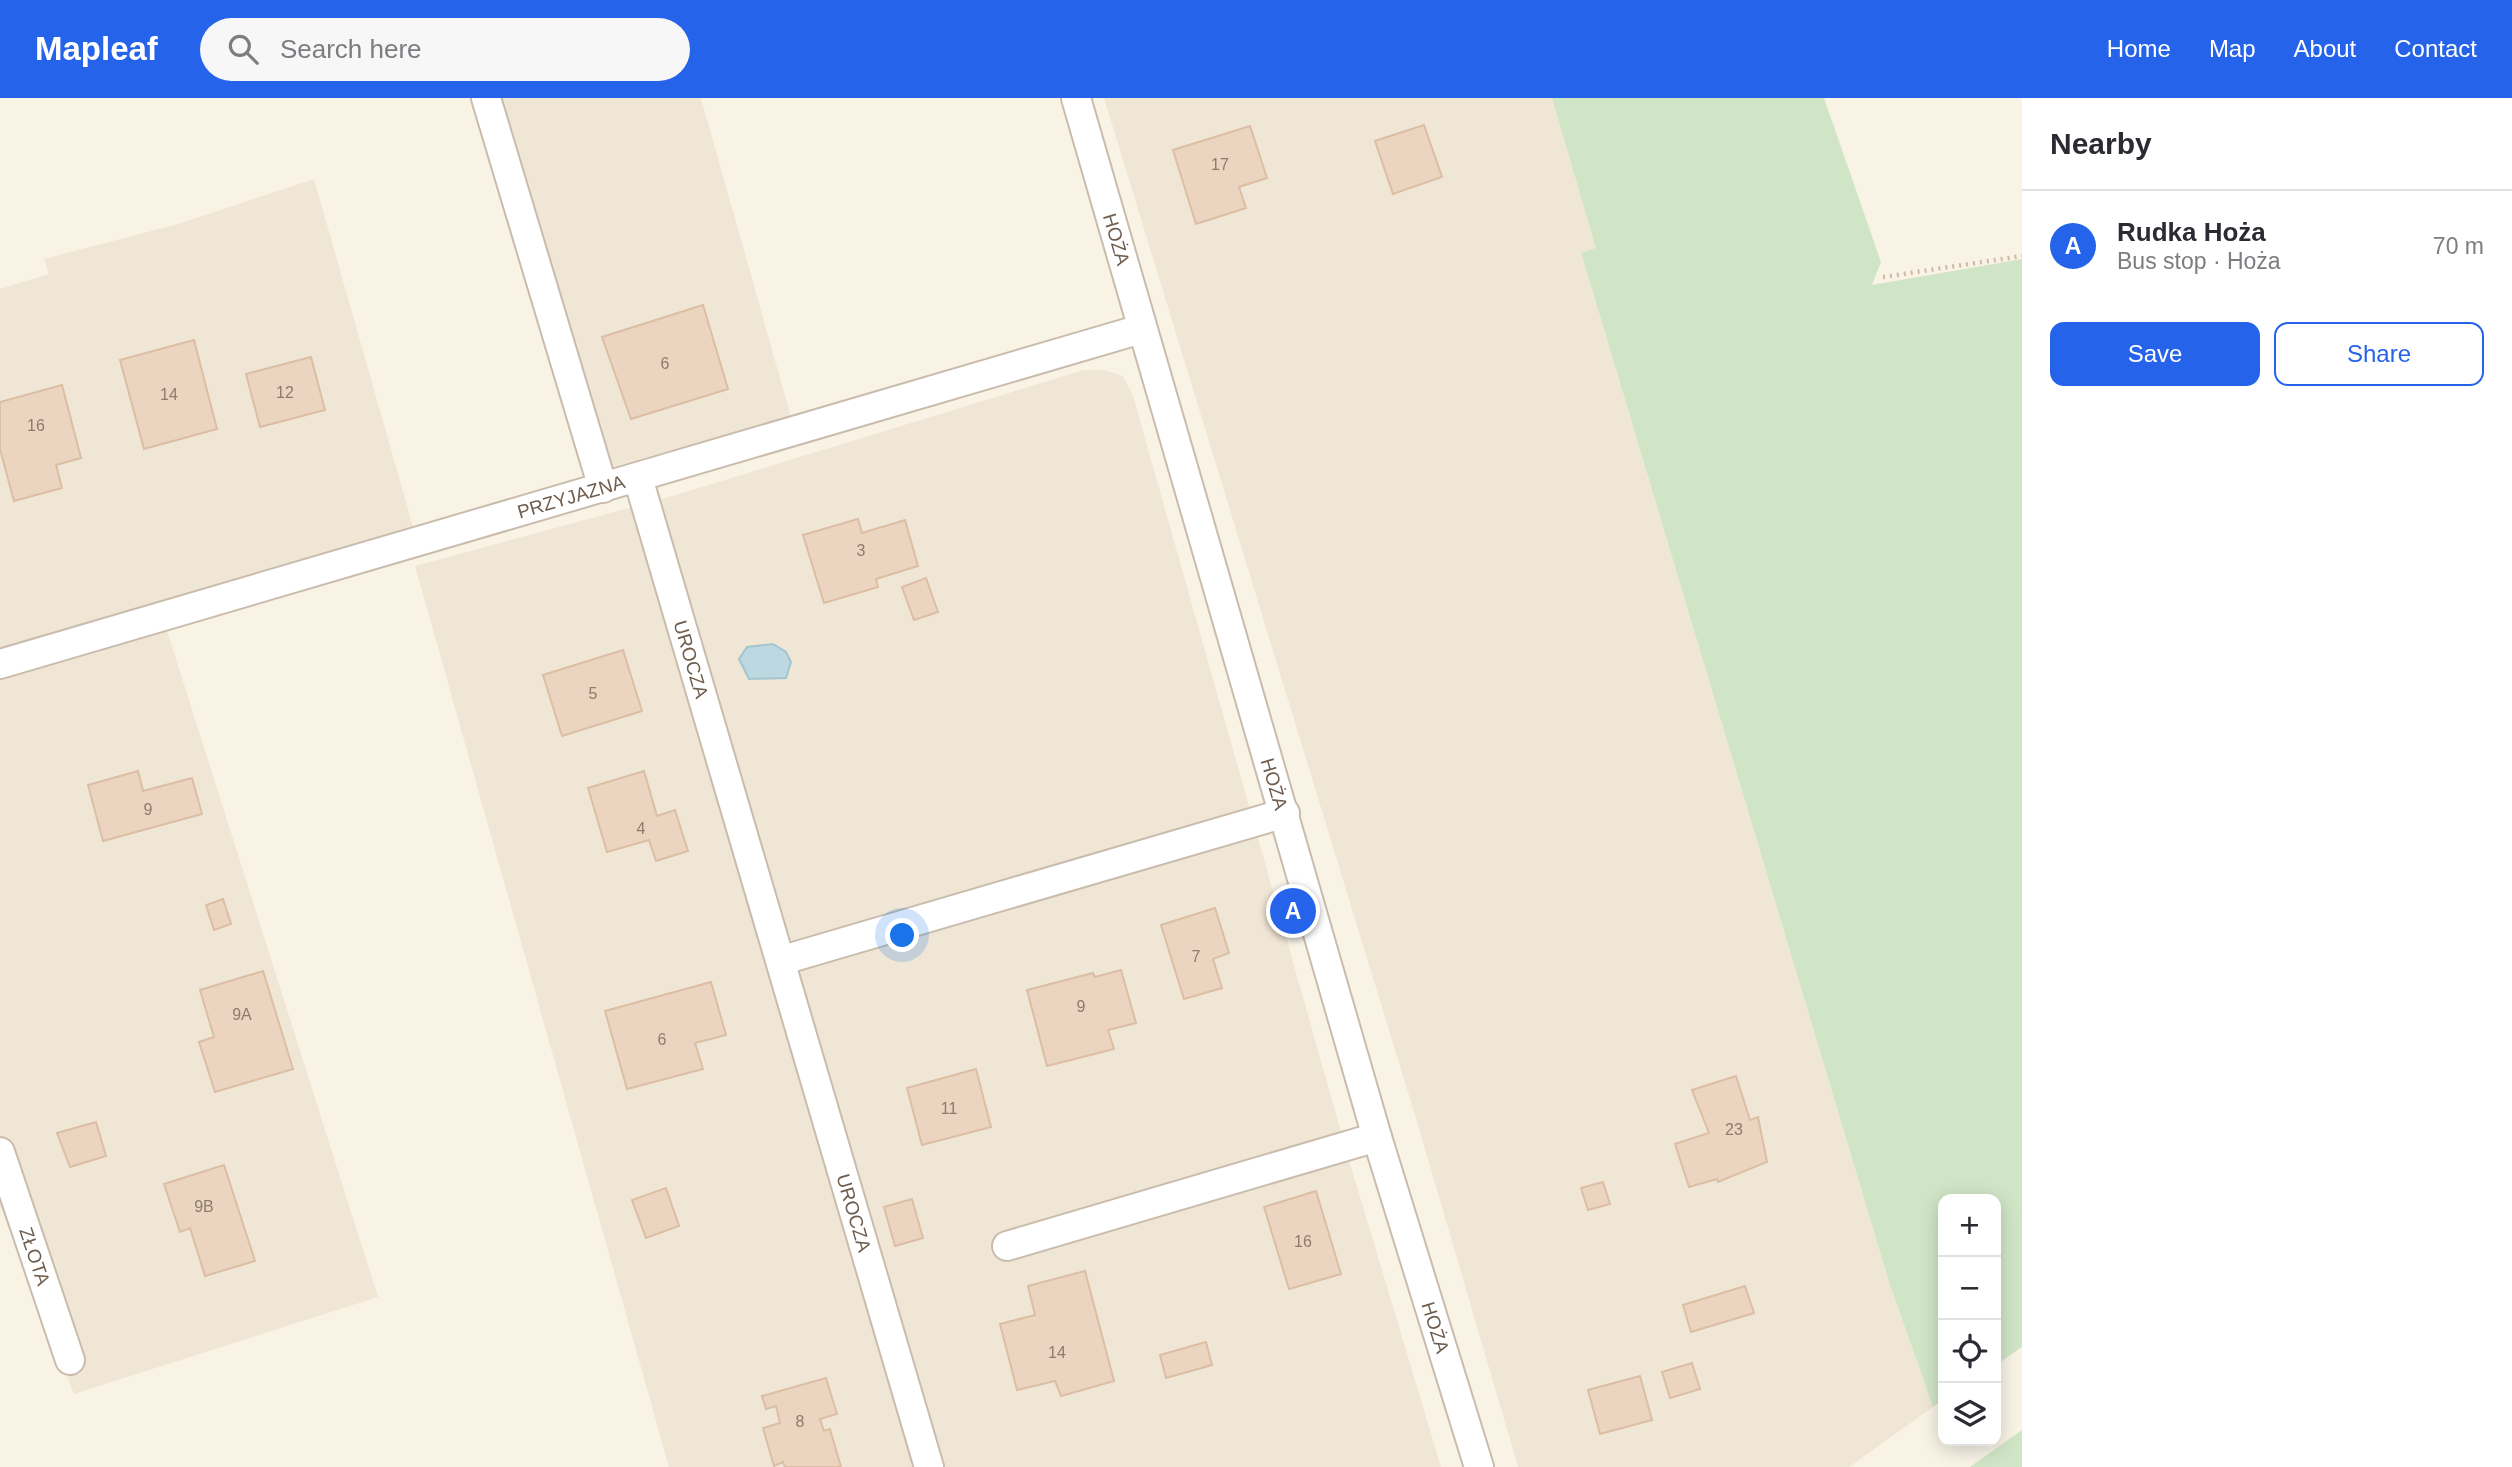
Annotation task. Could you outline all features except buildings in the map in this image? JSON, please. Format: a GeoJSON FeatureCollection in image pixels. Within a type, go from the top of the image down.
{"type":"FeatureCollection","features":[{"type":"Feature","properties":{"kind":"street"},"geometry":{"type":"LineString","coordinates":[[486,98],[603,488]]}},
{"type":"Feature","properties":{"kind":"street","name":"HOŻA"},"geometry":{"type":"LineString","coordinates":[[1076,98],[1377,1137],[1479,1467]]}},
{"type":"Feature","properties":{"kind":"street","name":"PRZYJAZNA"},"geometry":{"type":"LineString","coordinates":[[0,664],[1141,329]]}},
{"type":"Feature","properties":{"kind":"street","name":"UROCZA"},"geometry":{"type":"LineString","coordinates":[[638,478],[783,960],[929,1467]]}},
{"type":"Feature","properties":{"kind":"street"},"geometry":{"type":"LineString","coordinates":[[783,960],[1285,813]]}},
{"type":"Feature","properties":{"kind":"street"},"geometry":{"type":"LineString","coordinates":[[1007,1246],[1377,1137]]}},
{"type":"Feature","properties":{"kind":"street","name":"ZŁOTA"},"geometry":{"type":"LineString","coordinates":[[0,1152],[70,1360]]}},
{"type":"Feature","properties":{"kind":"path"},"geometry":{"type":"LineString","coordinates":[[1883,276],[2022,256]]}},
{"type":"Feature","properties":{"kind":"shaded area"},"geometry":{"type":"Polygon","coordinates":[[[480,98],[701,98],[791,417],[586,474],[480,98]]]}},
{"type":"Feature","properties":{"kind":"shaded area"},"geometry":{"type":"Polygon","coordinates":[[[1104,98],[1552,98],[1597,249],[1581,254],[1889,1282],[1933,1407],[1849,1467],[1518,1467],[1418,1125],[1104,98]]]}},
{"type":"Feature","properties":{"kind":"shaded area"},"geometry":{"type":"Polygon","coordinates":[[[314,179],[414,530],[158,602],[378,1297],[74,1394],[0,1206],[0,289],[49,274],[44,259],[178,224],[314,179]]]}},
{"type":"Feature","properties":{"kind":"shaded area"},"geometry":{"type":"Polygon","coordinates":[[[1084,370],[1104,370],[1123,376],[1133,396],[1349,1160],[1441,1467],[669,1467],[415,566],[666,498],[1084,370]]]}},
{"type":"Feature","properties":{"kind":"green space"},"geometry":{"type":"Polygon","coordinates":[[[1552,98],[1824,98],[1881,262],[1872,285],[2022,259],[2022,1347],[2001,1362],[2001,1194],[1938,1194],[1938,1404],[1933,1407],[1889,1282],[1581,253],[1596,248],[1552,98]]]}},
{"type":"Feature","properties":{"kind":"green space"},"geometry":{"type":"Polygon","coordinates":[[[2022,1430],[2022,1467],[1970,1467],[2001,1446],[2022,1430]]]}},
{"type":"Feature","properties":{"kind":"water"},"geometry":{"type":"Polygon","coordinates":[[[773,644],[786,652],[791,662],[786,678],[749,679],[739,659],[747,647],[773,644]]]}},
{"type":"Feature","properties":{"kind":"place","name":"Rudka Hoża"},"geometry":{"type":"Point","coordinates":[1293,911]}}]}
